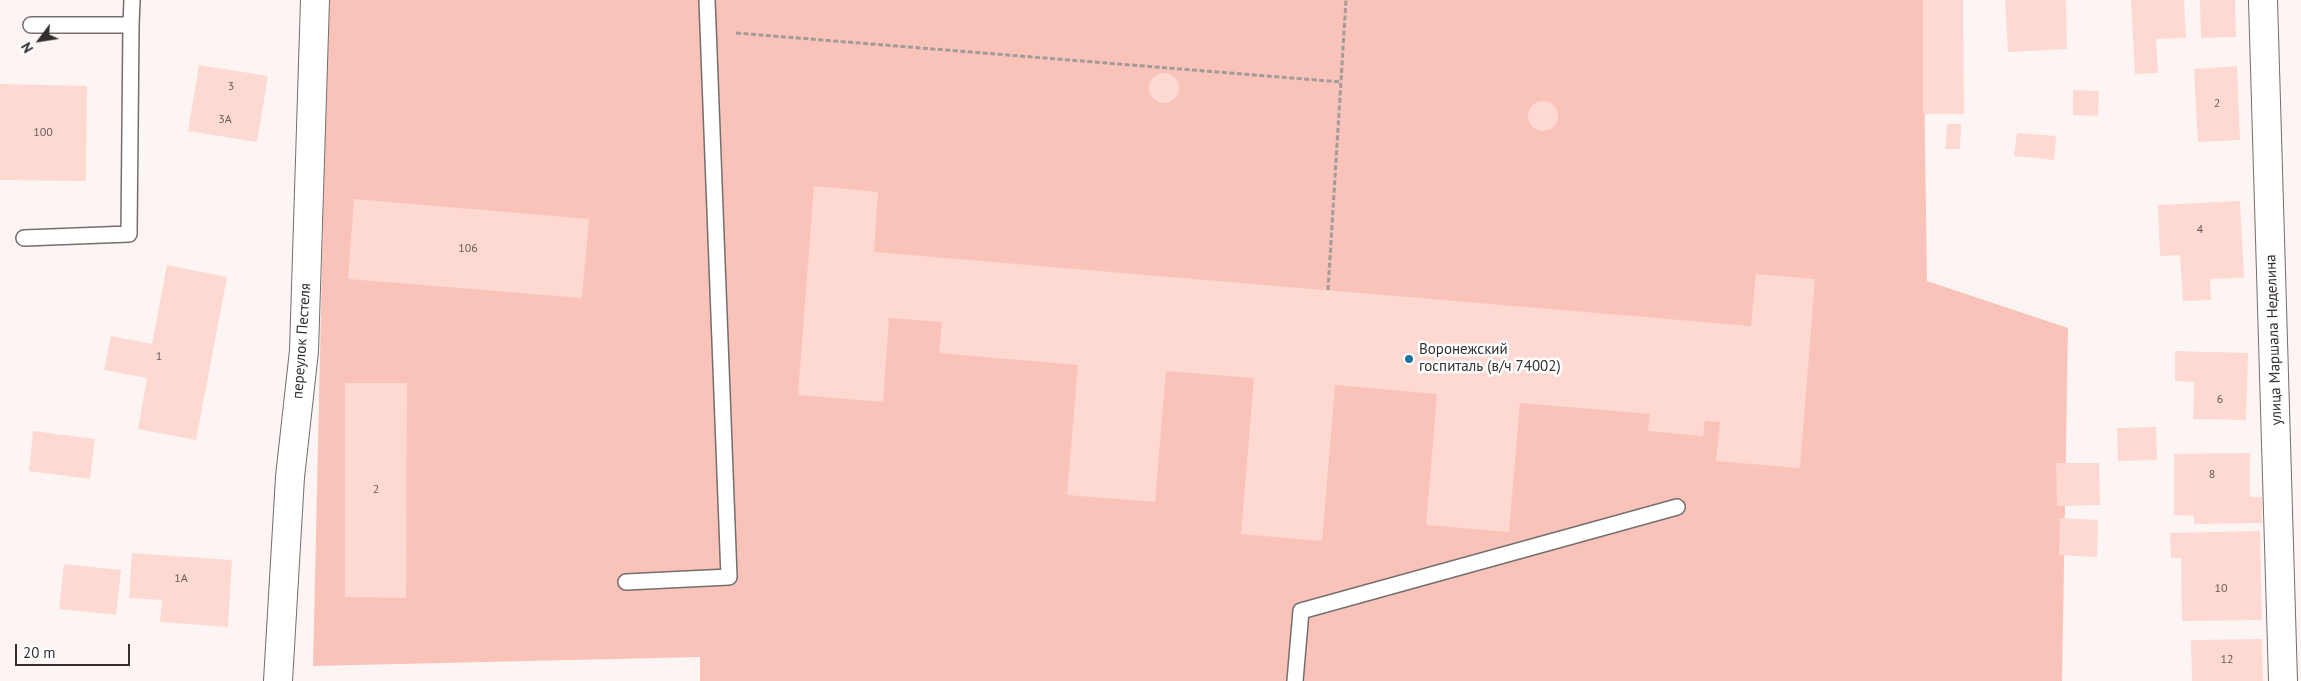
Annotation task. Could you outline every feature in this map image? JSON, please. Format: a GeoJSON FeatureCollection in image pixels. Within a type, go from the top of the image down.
{"type":"FeatureCollection","features":[{"type":"Feature","properties":{"kind":"street","name":"переулок Пестеля"},"geometry":{"type":"LineString","coordinates":[[278,681],[290,478],[304,351],[315,0]]}},
{"type":"Feature","properties":{"kind":"street","name":"улица Маршала Неделина"},"geometry":{"type":"LineString","coordinates":[[2264,0],[2292,619],[2283,681]]}},
{"type":"Feature","properties":{"kind":"lane"},"geometry":{"type":"LineString","coordinates":[[24,238],[129,234],[132,0]]}},
{"type":"Feature","properties":{"kind":"lane"},"geometry":{"type":"LineString","coordinates":[[626,582],[729,577],[708,0]]}},
{"type":"Feature","properties":{"kind":"lane"},"geometry":{"type":"LineString","coordinates":[[31,25],[131,25]]}},
{"type":"Feature","properties":{"kind":"lane"},"geometry":{"type":"LineString","coordinates":[[1295,681],[1301,611],[1677,507]]}},
{"type":"Feature","properties":{"kind":"path"},"geometry":{"type":"LineString","coordinates":[[1328,290],[1346,0]]}},
{"type":"Feature","properties":{"kind":"path"},"geometry":{"type":"LineString","coordinates":[[708,30],[1341,82]]}},
{"type":"Feature","properties":{"kind":"shaded area"},"geometry":{"type":"Polygon","coordinates":[[[328,0],[1923,0],[1927,281],[2068,328],[2062,681],[700,681],[700,657],[313,666],[328,0]]]}},
{"type":"Feature","properties":{"kind":"building"},"geometry":{"type":"Polygon","coordinates":[[[1923,0],[1963,0],[1964,114],[1923,114],[1923,0]]]}},
{"type":"Feature","properties":{"kind":"building"},"geometry":{"type":"Polygon","coordinates":[[[2005,0],[2066,0],[2067,49],[2008,52],[2005,0]]]}},
{"type":"Feature","properties":{"kind":"building"},"geometry":{"type":"Polygon","coordinates":[[[2131,0],[2184,0],[2186,38],[2156,39],[2158,73],[2135,74],[2131,0]]]}},
{"type":"Feature","properties":{"kind":"building"},"geometry":{"type":"Polygon","coordinates":[[[2200,0],[2235,0],[2236,37],[2201,38],[2200,0]]]}},
{"type":"Feature","properties":{"kind":"building"},"geometry":{"type":"Polygon","coordinates":[[[199,65],[268,76],[257,142],[188,131],[199,65]]]}},
{"type":"Feature","properties":{"kind":"building"},"geometry":{"type":"Polygon","coordinates":[[[2237,66],[2240,140],[2198,142],[2194,69],[2237,66]]]}},
{"type":"Feature","properties":{"kind":"building"},"geometry":{"type":"Polygon","coordinates":[[[1164,73],[1174,78],[1179,88],[1174,98],[1164,103],[1154,98],[1149,88],[1154,78],[1164,73]]]}},
{"type":"Feature","properties":{"kind":"building"},"geometry":{"type":"Polygon","coordinates":[[[0,84],[87,86],[86,181],[0,180],[0,84]]]}},
{"type":"Feature","properties":{"kind":"building"},"geometry":{"type":"Polygon","coordinates":[[[2073,90],[2099,91],[2098,116],[2073,115],[2073,90]]]}},
{"type":"Feature","properties":{"kind":"building"},"geometry":{"type":"Polygon","coordinates":[[[1543,101],[1549,102],[1557,110],[1557,122],[1549,130],[1543,131],[1537,130],[1529,122],[1528,116],[1529,110],[1537,102],[1543,101]]]}},
{"type":"Feature","properties":{"kind":"building"},"geometry":{"type":"Polygon","coordinates":[[[1947,124],[1961,124],[1960,149],[1945,149],[1947,124]]]}},
{"type":"Feature","properties":{"kind":"building"},"geometry":{"type":"Polygon","coordinates":[[[2017,133],[2056,136],[2054,160],[2014,156],[2017,133]]]}},
{"type":"Feature","properties":{"kind":"building","name":"Воронежский госпиталь (в/ч 74002)"},"geometry":{"type":"Polygon","coordinates":[[[814,186],[878,192],[874,252],[1751,326],[1756,274],[1815,279],[1800,468],[1716,461],[1720,422],[1705,421],[1703,436],[1648,431],[1650,414],[1520,403],[1509,532],[1426,525],[1437,394],[1335,385],[1322,541],[1241,534],[1254,378],[1166,371],[1155,502],[1067,495],[1078,365],[939,353],[942,322],[889,318],[883,402],[798,395],[814,186]]]}},
{"type":"Feature","properties":{"kind":"building"},"geometry":{"type":"Polygon","coordinates":[[[354,199],[589,219],[582,298],[348,279],[354,199]]]}},
{"type":"Feature","properties":{"kind":"building"},"geometry":{"type":"Polygon","coordinates":[[[2240,201],[2244,278],[2210,279],[2211,300],[2183,301],[2180,255],[2160,256],[2158,205],[2240,201]]]}},
{"type":"Feature","properties":{"kind":"building"},"geometry":{"type":"Polygon","coordinates":[[[167,265],[227,277],[196,440],[138,429],[147,378],[104,370],[111,336],[152,344],[167,265]]]}},
{"type":"Feature","properties":{"kind":"building"},"geometry":{"type":"Polygon","coordinates":[[[2175,351],[2248,353],[2246,420],[2193,419],[2194,382],[2175,381],[2175,351]]]}},
{"type":"Feature","properties":{"kind":"building"},"geometry":{"type":"Polygon","coordinates":[[[345,383],[407,383],[406,598],[345,597],[345,383]]]}},
{"type":"Feature","properties":{"kind":"building"},"geometry":{"type":"Polygon","coordinates":[[[2156,427],[2157,460],[2118,461],[2117,428],[2156,427]]]}},
{"type":"Feature","properties":{"kind":"building"},"geometry":{"type":"Polygon","coordinates":[[[33,431],[95,439],[90,479],[29,471],[33,431]]]}},
{"type":"Feature","properties":{"kind":"building"},"geometry":{"type":"Polygon","coordinates":[[[2250,453],[2250,497],[2262,497],[2262,523],[2194,524],[2194,516],[2174,515],[2174,454],[2250,453]]]}},
{"type":"Feature","properties":{"kind":"building"},"geometry":{"type":"Polygon","coordinates":[[[2056,463],[2099,463],[2100,505],[2057,506],[2056,463]]]}},
{"type":"Feature","properties":{"kind":"building"},"geometry":{"type":"Polygon","coordinates":[[[2060,518],[2098,520],[2097,557],[2059,555],[2060,518]]]}},
{"type":"Feature","properties":{"kind":"building"},"geometry":{"type":"Polygon","coordinates":[[[2260,531],[2262,620],[2182,621],[2181,558],[2171,558],[2170,533],[2260,531]]]}},
{"type":"Feature","properties":{"kind":"building"},"geometry":{"type":"Polygon","coordinates":[[[132,553],[232,560],[228,627],[160,622],[162,600],[129,598],[132,553]]]}},
{"type":"Feature","properties":{"kind":"building"},"geometry":{"type":"Polygon","coordinates":[[[64,564],[121,570],[116,615],[59,609],[64,564]]]}},
{"type":"Feature","properties":{"kind":"building"},"geometry":{"type":"Polygon","coordinates":[[[2262,639],[2263,681],[2192,681],[2191,640],[2262,639]]]}},
{"type":"Feature","properties":{"kind":"place","name":"Воронежский госпиталь (в/ч 74002)"},"geometry":{"type":"Point","coordinates":[1409,359]}}]}
